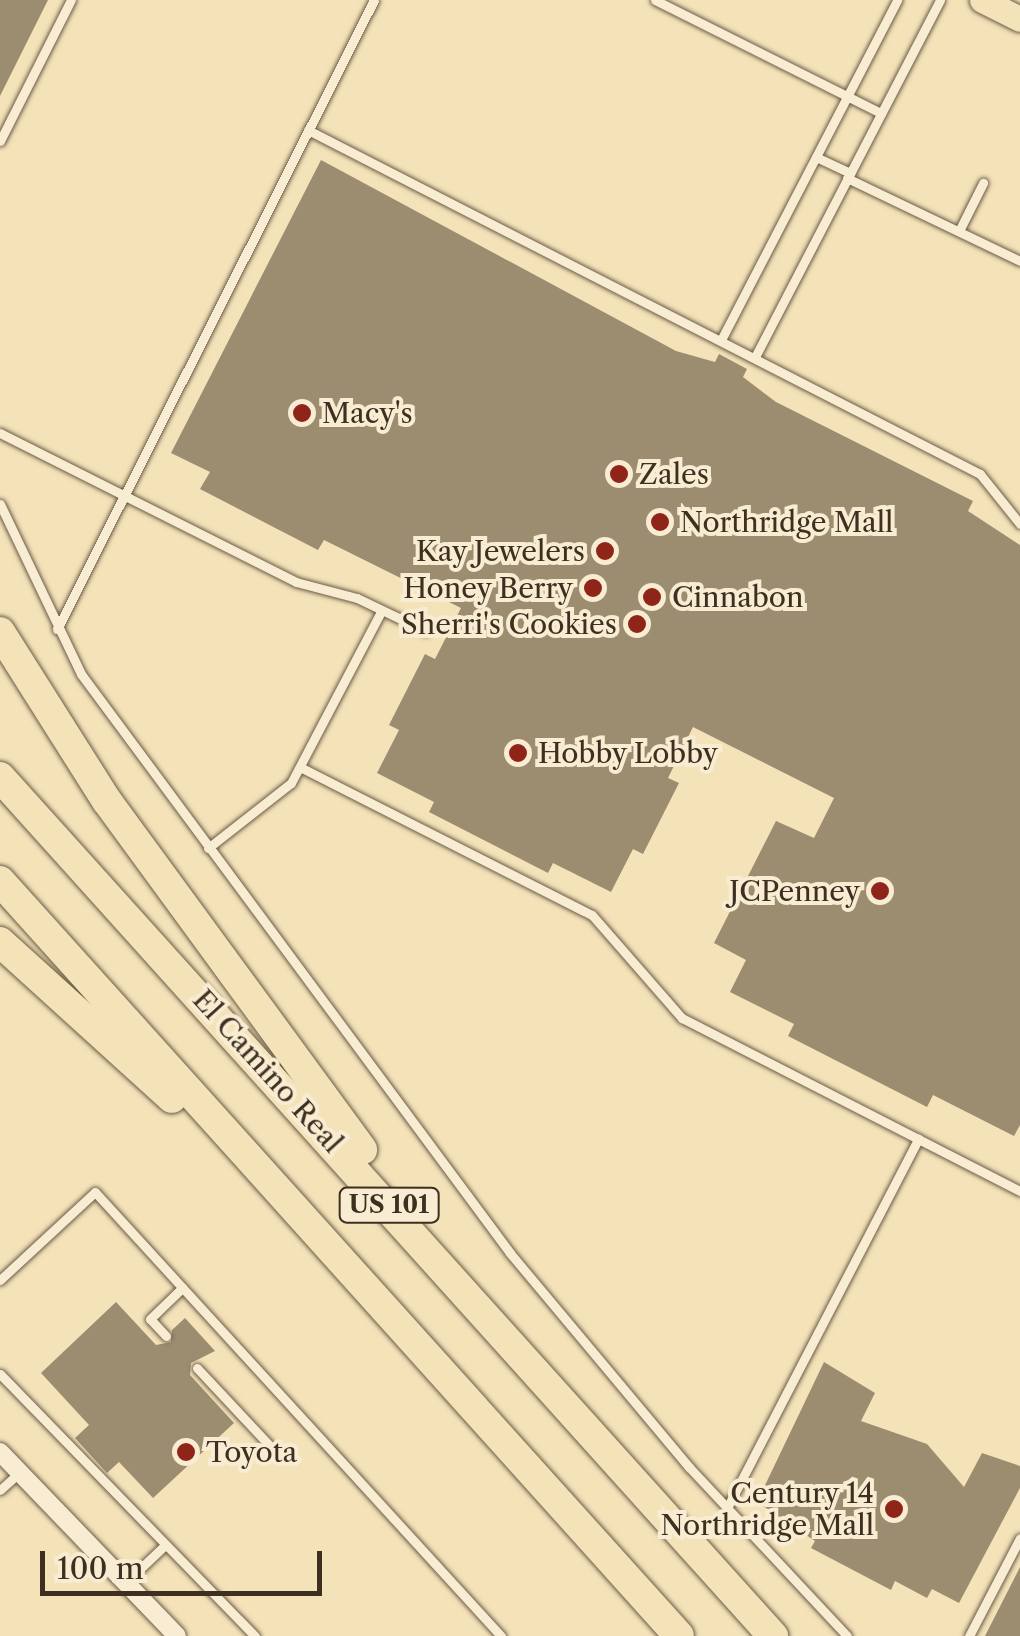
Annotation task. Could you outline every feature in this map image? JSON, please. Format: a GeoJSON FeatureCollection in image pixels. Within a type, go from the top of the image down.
{"type":"FeatureCollection","features":[{"type":"Feature","properties":{"kind":"highway"},"geometry":{"type":"LineString","coordinates":[[0,632],[107,801],[455,1278]]}},
{"type":"Feature","properties":{"kind":"highway","name":"El Camino Real"},"geometry":{"type":"LineString","coordinates":[[0,777],[455,1278],[773,1636]]}},
{"type":"Feature","properties":{"kind":"highway","name":"US 101"},"geometry":{"type":"LineString","coordinates":[[0,881],[679,1636]]}},
{"type":"Feature","properties":{"kind":"highway"},"geometry":{"type":"LineString","coordinates":[[0,942],[294,1208]]}},
{"type":"Feature","properties":{"kind":"main road"},"geometry":{"type":"LineString","coordinates":[[982,0],[1020,18]]}},
{"type":"Feature","properties":{"kind":"street"},"geometry":{"type":"LineString","coordinates":[[0,1452],[169,1634]]}},
{"type":"Feature","properties":{"kind":"lane"},"geometry":{"type":"LineString","coordinates":[[0,141],[71,0]]}},
{"type":"Feature","properties":{"kind":"lane"},"geometry":{"type":"LineString","coordinates":[[57,629],[374,0]]}},
{"type":"Feature","properties":{"kind":"lane"},"geometry":{"type":"LineString","coordinates":[[655,0],[881,113]]}},
{"type":"Feature","properties":{"kind":"lane"},"geometry":{"type":"LineString","coordinates":[[721,340],[897,0]]}},
{"type":"Feature","properties":{"kind":"lane"},"geometry":{"type":"LineString","coordinates":[[755,356],[940,0]]}},
{"type":"Feature","properties":{"kind":"lane"},"geometry":{"type":"LineString","coordinates":[[308,130],[980,474],[1020,524]]}},
{"type":"Feature","properties":{"kind":"lane"},"geometry":{"type":"LineString","coordinates":[[816,157],[1020,261]]}},
{"type":"Feature","properties":{"kind":"lane"},"geometry":{"type":"LineString","coordinates":[[960,232],[984,183]]}},
{"type":"Feature","properties":{"kind":"lane"},"geometry":{"type":"LineString","coordinates":[[0,433],[296,582],[382,610],[426,632]]}},
{"type":"Feature","properties":{"kind":"lane"},"geometry":{"type":"LineString","coordinates":[[0,504],[82,674],[520,1265],[727,1508],[847,1636]]}},
{"type":"Feature","properties":{"kind":"lane"},"geometry":{"type":"LineString","coordinates":[[208,848],[281,796],[300,768],[382,610]]}},
{"type":"Feature","properties":{"kind":"lane"},"geometry":{"type":"LineString","coordinates":[[300,768],[592,915],[682,1018],[1020,1190]]}},
{"type":"Feature","properties":{"kind":"lane"},"geometry":{"type":"LineString","coordinates":[[727,1508],[918,1139]]}},
{"type":"Feature","properties":{"kind":"lane"},"geometry":{"type":"LineString","coordinates":[[0,1280],[95,1192],[501,1636]]}},
{"type":"Feature","properties":{"kind":"lane"},"geometry":{"type":"LineString","coordinates":[[166,1336],[150,1318],[182,1288]]}},
{"type":"Feature","properties":{"kind":"lane"},"geometry":{"type":"LineString","coordinates":[[197,1368],[271,1447]]}},
{"type":"Feature","properties":{"kind":"lane"},"geometry":{"type":"LineString","coordinates":[[0,1374],[163,1548],[255,1636]]}},
{"type":"Feature","properties":{"kind":"lane"},"geometry":{"type":"LineString","coordinates":[[0,1490],[19,1472]]}},
{"type":"Feature","properties":{"kind":"lane"},"geometry":{"type":"LineString","coordinates":[[969,1636],[1020,1538]]}},
{"type":"Feature","properties":{"kind":"lane"},"geometry":{"type":"LineString","coordinates":[[125,1583],[163,1548]]}},
{"type":"Feature","properties":{"kind":"building"},"geometry":{"type":"Polygon","coordinates":[[[0,0],[48,0],[0,96],[0,0]]]}},
{"type":"Feature","properties":{"kind":"building","name":"Northridge Mall"},"geometry":{"type":"Polygon","coordinates":[[[321,160],[676,351],[715,362],[719,354],[747,369],[743,377],[776,402],[973,501],[968,511],[1020,545],[1020,1125],[1014,1136],[933,1095],[927,1107],[788,1036],[794,1024],[730,992],[746,960],[714,943],[776,821],[814,838],[834,798],[693,727],[668,778],[679,783],[643,854],[633,849],[611,892],[553,863],[548,873],[429,812],[434,802],[377,773],[399,730],[389,725],[425,654],[435,659],[461,608],[324,540],[318,550],[200,489],[210,472],[171,453],[321,160]]]}},
{"type":"Feature","properties":{"kind":"building"},"geometry":{"type":"Polygon","coordinates":[[[116,1302],[156,1345],[171,1342],[172,1330],[185,1318],[215,1351],[191,1363],[190,1375],[234,1423],[153,1498],[119,1462],[107,1473],[75,1438],[89,1425],[41,1373],[116,1302]]]}},
{"type":"Feature","properties":{"kind":"building"},"geometry":{"type":"Polygon","coordinates":[[[824,1362],[875,1393],[861,1421],[927,1444],[964,1487],[982,1453],[1020,1466],[1020,1488],[959,1603],[932,1589],[927,1598],[895,1581],[891,1590],[811,1548],[815,1541],[757,1502],[824,1362]]]}},
{"type":"Feature","properties":{"kind":"building"},"geometry":{"type":"Polygon","coordinates":[[[1020,1567],[1020,1636],[985,1636],[1020,1567]]]}},
{"type":"Feature","properties":{"kind":"place","name":"Macy's"},"geometry":{"type":"Point","coordinates":[302,413]}},
{"type":"Feature","properties":{"kind":"place","name":"Zales"},"geometry":{"type":"Point","coordinates":[619,474]}},
{"type":"Feature","properties":{"kind":"place","name":"Northridge Mall"},"geometry":{"type":"Point","coordinates":[660,522]}},
{"type":"Feature","properties":{"kind":"place","name":"Kay Jewelers"},"geometry":{"type":"Point","coordinates":[605,551]}},
{"type":"Feature","properties":{"kind":"place","name":"Honey Berry"},"geometry":{"type":"Point","coordinates":[593,588]}},
{"type":"Feature","properties":{"kind":"place","name":"Cinnabon"},"geometry":{"type":"Point","coordinates":[652,597]}},
{"type":"Feature","properties":{"kind":"place","name":"Sherri's Cookies"},"geometry":{"type":"Point","coordinates":[637,624]}},
{"type":"Feature","properties":{"kind":"place","name":"Hobby Lobby"},"geometry":{"type":"Point","coordinates":[518,753]}},
{"type":"Feature","properties":{"kind":"place","name":"JCPenney"},"geometry":{"type":"Point","coordinates":[880,891]}},
{"type":"Feature","properties":{"kind":"place","name":"Toyota"},"geometry":{"type":"Point","coordinates":[186,1452]}},
{"type":"Feature","properties":{"kind":"place","name":"Century 14 Northridge Mall"},"geometry":{"type":"Point","coordinates":[894,1509]}}]}
